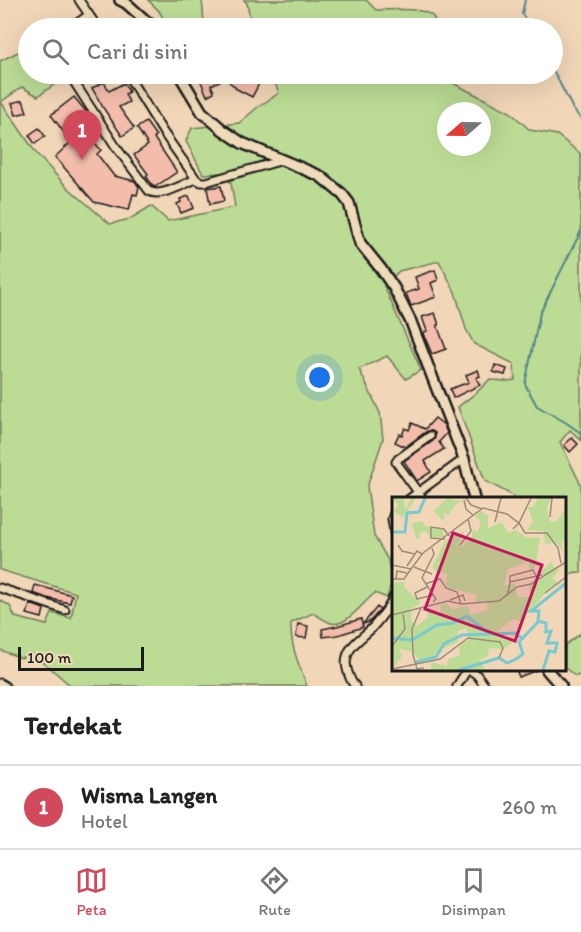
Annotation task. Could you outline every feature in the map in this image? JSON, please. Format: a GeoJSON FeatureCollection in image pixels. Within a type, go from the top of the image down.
{"type":"FeatureCollection","features":[{"type":"Feature","properties":{"kind":"street"},"geometry":{"type":"LineString","coordinates":[[79,0],[90,18]]}},
{"type":"Feature","properties":{"kind":"street"},"geometry":{"type":"LineString","coordinates":[[120,0],[143,18]]}},
{"type":"Feature","properties":{"kind":"street"},"geometry":{"type":"LineString","coordinates":[[84,18],[88,15]]}},
{"type":"Feature","properties":{"kind":"street"},"geometry":{"type":"LineString","coordinates":[[75,84],[116,147],[149,191],[153,194],[162,193],[196,179]]}},
{"type":"Feature","properties":{"kind":"street"},"geometry":{"type":"LineString","coordinates":[[133,84],[163,132],[196,179],[201,182],[283,160]]}},
{"type":"Feature","properties":{"kind":"street"},"geometry":{"type":"LineString","coordinates":[[185,84],[208,118],[242,143],[321,176],[350,203],[360,243],[381,269],[411,322],[464,459],[474,497]]}},
{"type":"Feature","properties":{"kind":"street"},"geometry":{"type":"LineString","coordinates":[[422,497],[396,462],[430,436]]}},
{"type":"Feature","properties":{"kind":"street"},"geometry":{"type":"LineString","coordinates":[[410,497],[464,459]]}},
{"type":"Feature","properties":{"kind":"street"},"geometry":{"type":"LineString","coordinates":[[0,588],[65,610]]}},
{"type":"Feature","properties":{"kind":"street"},"geometry":{"type":"LineString","coordinates":[[355,686],[349,678],[345,664],[347,653],[380,619],[392,599]]}},
{"type":"Feature","properties":{"kind":"street"},"geometry":{"type":"LineString","coordinates":[[457,686],[467,671]]}},
{"type":"Feature","properties":{"kind":"street"},"geometry":{"type":"LineString","coordinates":[[471,671],[485,686]]}},
{"type":"Feature","properties":{"kind":"street"},"geometry":{"type":"LineString","coordinates":[[549,671],[561,686]]}},
{"type":"Feature","properties":{"kind":"street"},"geometry":{"type":"LineString","coordinates":[[0,683],[5,686]]}},
{"type":"Feature","properties":{"kind":"green space"},"geometry":{"type":"Polygon","coordinates":[[[148,0],[202,0],[204,18],[163,18],[148,0]]]}},
{"type":"Feature","properties":{"kind":"green space"},"geometry":{"type":"Polygon","coordinates":[[[244,0],[366,0],[376,10],[420,11],[434,18],[250,18],[247,3],[244,0]]]}},
{"type":"Feature","properties":{"kind":"green space"},"geometry":{"type":"Polygon","coordinates":[[[18,52],[18,84],[55,84],[38,96],[22,87],[1,102],[36,153],[66,186],[110,224],[130,219],[151,206],[168,221],[235,207],[231,183],[220,173],[203,174],[186,141],[192,128],[239,123],[279,93],[275,84],[455,84],[490,102],[437,102],[437,156],[491,156],[491,102],[510,112],[530,130],[557,135],[581,154],[581,440],[570,430],[560,442],[581,485],[581,573],[575,572],[566,576],[566,497],[513,497],[485,481],[458,407],[489,380],[515,380],[514,364],[474,344],[466,329],[455,292],[439,261],[399,271],[384,286],[421,370],[406,379],[387,356],[359,369],[380,413],[383,439],[367,487],[374,536],[388,560],[391,583],[387,598],[375,593],[349,618],[337,623],[331,623],[313,613],[291,623],[294,648],[307,686],[71,686],[30,653],[21,658],[0,650],[0,600],[10,606],[15,617],[47,625],[52,613],[71,618],[76,593],[0,570],[0,61],[18,52]]]}},
{"type":"Feature","properties":{"kind":"green space"},"geometry":{"type":"Polygon","coordinates":[[[581,633],[581,675],[575,676],[566,669],[566,644],[581,633]]]}},
{"type":"Feature","properties":{"kind":"building"},"geometry":{"type":"Polygon","coordinates":[[[105,84],[109,91],[125,84],[129,92],[125,94],[129,102],[119,107],[134,128],[122,136],[92,88],[105,84]]]}},
{"type":"Feature","properties":{"kind":"building"},"geometry":{"type":"Polygon","coordinates":[[[202,84],[213,84],[211,85],[214,92],[207,96],[202,84]]]}},
{"type":"Feature","properties":{"kind":"building"},"geometry":{"type":"Polygon","coordinates":[[[232,84],[259,84],[252,97],[232,84]]]}},
{"type":"Feature","properties":{"kind":"building"},"geometry":{"type":"Polygon","coordinates":[[[74,97],[88,114],[77,122],[101,150],[97,154],[114,176],[135,181],[139,187],[137,195],[133,194],[129,210],[94,202],[55,157],[71,142],[51,115],[74,97]]]}},
{"type":"Feature","properties":{"kind":"building"},"geometry":{"type":"Polygon","coordinates":[[[23,100],[27,112],[16,115],[12,103],[23,100]]]}},
{"type":"Feature","properties":{"kind":"building"},"geometry":{"type":"Polygon","coordinates":[[[146,122],[177,172],[155,187],[134,155],[148,145],[137,128],[146,122]]]}},
{"type":"Feature","properties":{"kind":"building"},"geometry":{"type":"Polygon","coordinates":[[[39,128],[45,136],[35,144],[29,135],[39,128]]]}},
{"type":"Feature","properties":{"kind":"building"},"geometry":{"type":"Polygon","coordinates":[[[221,186],[224,201],[210,204],[207,188],[221,186]]]}},
{"type":"Feature","properties":{"kind":"building"},"geometry":{"type":"Polygon","coordinates":[[[189,196],[194,208],[181,213],[177,204],[181,202],[180,199],[189,196]]]}},
{"type":"Feature","properties":{"kind":"building"},"geometry":{"type":"Polygon","coordinates":[[[435,270],[438,280],[431,283],[436,297],[411,306],[406,293],[419,289],[415,277],[435,270]]]}},
{"type":"Feature","properties":{"kind":"building"},"geometry":{"type":"Polygon","coordinates":[[[435,313],[446,349],[432,354],[423,333],[427,331],[422,317],[435,313]]]}},
{"type":"Feature","properties":{"kind":"building"},"geometry":{"type":"Polygon","coordinates":[[[495,365],[507,369],[505,375],[493,372],[495,365]]]}},
{"type":"Feature","properties":{"kind":"building"},"geometry":{"type":"Polygon","coordinates":[[[478,370],[480,376],[476,378],[480,385],[453,398],[450,389],[469,382],[466,375],[478,370]]]}},
{"type":"Feature","properties":{"kind":"building"},"geometry":{"type":"Polygon","coordinates":[[[435,418],[444,425],[447,433],[439,442],[444,449],[425,461],[431,472],[417,481],[404,461],[433,441],[435,433],[427,431],[405,447],[395,442],[405,428],[409,430],[412,423],[425,429],[435,418]]]}},
{"type":"Feature","properties":{"kind":"building"},"geometry":{"type":"Polygon","coordinates":[[[572,438],[578,444],[570,452],[564,445],[572,438]]]}},
{"type":"Feature","properties":{"kind":"building"},"geometry":{"type":"Polygon","coordinates":[[[35,585],[72,595],[70,603],[33,593],[35,585]]]}},
{"type":"Feature","properties":{"kind":"building"},"geometry":{"type":"Polygon","coordinates":[[[30,604],[44,609],[42,618],[27,614],[30,604]]]}},
{"type":"Feature","properties":{"kind":"building"},"geometry":{"type":"Polygon","coordinates":[[[377,607],[380,610],[369,622],[363,624],[377,607]]]}},
{"type":"Feature","properties":{"kind":"building"},"geometry":{"type":"Polygon","coordinates":[[[361,619],[363,627],[323,637],[322,629],[361,619]]]}},
{"type":"Feature","properties":{"kind":"building"},"geometry":{"type":"Polygon","coordinates":[[[298,624],[308,626],[306,638],[296,637],[298,624]]]}},
{"type":"Feature","properties":{"kind":"building"},"geometry":{"type":"Polygon","coordinates":[[[517,671],[534,671],[519,677],[517,671]]]}},
{"type":"Feature","properties":{"kind":"waterway"},"geometry":{"type":"LineString","coordinates":[[525,0],[522,14],[525,18]]}},
{"type":"Feature","properties":{"kind":"waterway"},"geometry":{"type":"LineString","coordinates":[[560,84],[581,119]]}},
{"type":"Feature","properties":{"kind":"waterway"},"geometry":{"type":"LineString","coordinates":[[581,231],[540,313],[525,384],[537,406],[581,433]]}},
{"type":"Feature","properties":{"kind":"place","name":"Wisma Langen"},"geometry":{"type":"Point","coordinates":[82,160]}}]}
